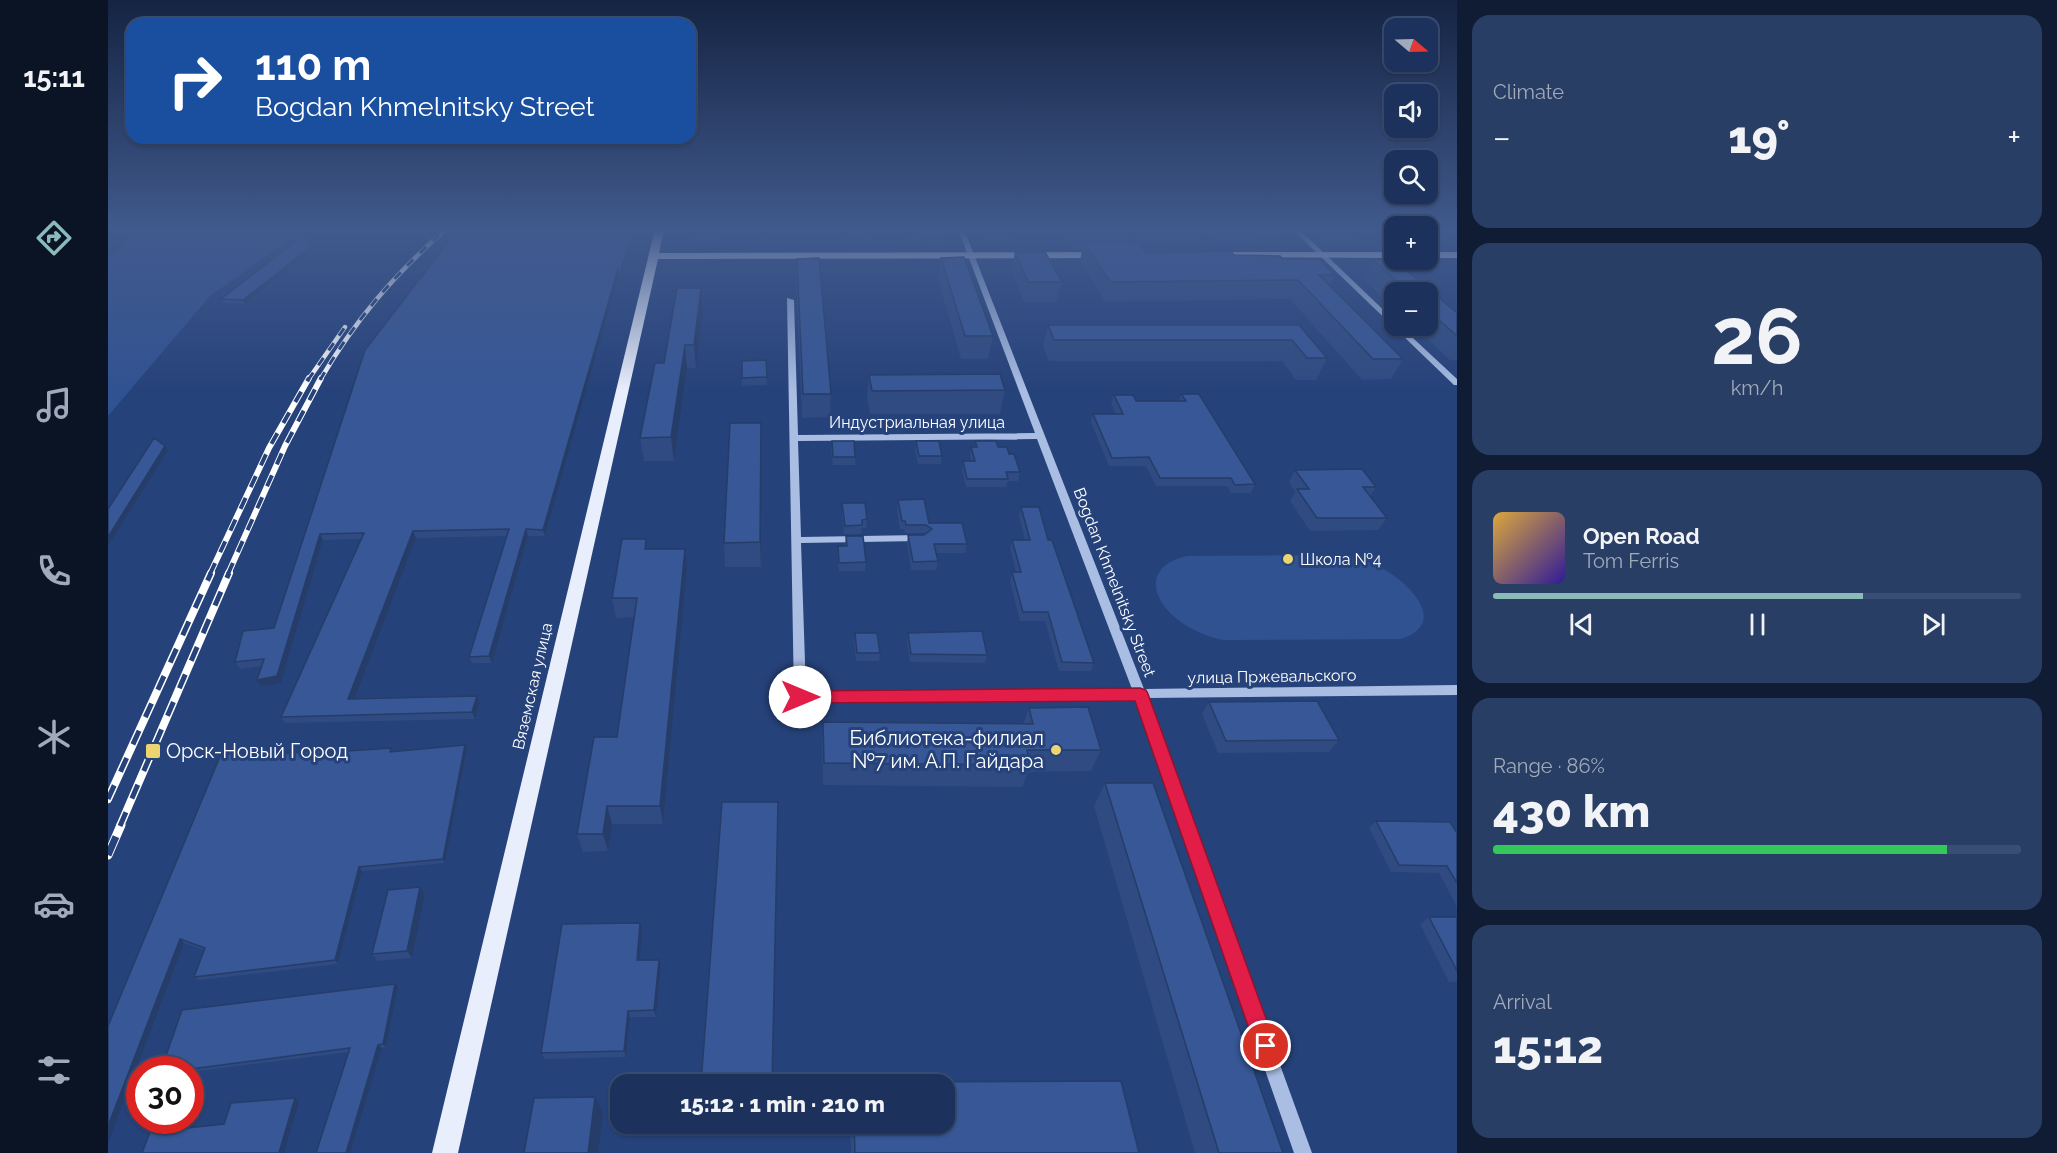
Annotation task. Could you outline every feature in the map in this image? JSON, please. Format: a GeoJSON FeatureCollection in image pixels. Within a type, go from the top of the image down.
{"type":"FeatureCollection","features":[{"type":"Feature","properties":{"kind":"main road","name":"Вяземская улица"},"geometry":{"type":"LineString","coordinates":[[445,1153],[509,870],[648,283]]}},
{"type":"Feature","properties":{"kind":"street","name":"Bogdan Khmelnitsky Street"},"geometry":{"type":"LineString","coordinates":[[981,283],[1140,694],[1303,1153]]}},
{"type":"Feature","properties":{"kind":"street"},"geometry":{"type":"LineString","coordinates":[[1350,283],[1384,315]]}},
{"type":"Feature","properties":{"kind":"street"},"geometry":{"type":"LineString","coordinates":[[790,300],[796,540],[923,538]]}},
{"type":"Feature","properties":{"kind":"street"},"geometry":{"type":"LineString","coordinates":[[1407,336],[1457,383]]}},
{"type":"Feature","properties":{"kind":"street","name":"Индустриальная улица"},"geometry":{"type":"LineString","coordinates":[[793,438],[1041,436]]}},
{"type":"Feature","properties":{"kind":"street","name":"улица Пржевальского"},"geometry":{"type":"LineString","coordinates":[[796,540],[800,697],[1457,690]]}},
{"type":"Feature","properties":{"kind":"shaded area"},"geometry":{"type":"Polygon","coordinates":[[[108,283],[229,283],[210,296],[108,416],[108,283]]]}},
{"type":"Feature","properties":{"kind":"shaded area"},"geometry":{"type":"Polygon","coordinates":[[[1341,555],[1376,566],[1403,582],[1420,603],[1424,613],[1422,623],[1415,632],[1400,639],[1223,640],[1201,633],[1181,622],[1163,604],[1156,584],[1163,567],[1187,556],[1341,555]]]}},
{"type":"Feature","properties":{"kind":"building"},"geometry":{"type":"Polygon","coordinates":[[[242,283],[265,283],[243,300],[221,299],[242,283]]]}},
{"type":"Feature","properties":{"kind":"building"},"geometry":{"type":"Polygon","coordinates":[[[417,283],[614,283],[543,530],[526,529],[489,656],[469,657],[509,529],[413,531],[348,699],[477,696],[472,712],[281,717],[364,533],[320,534],[277,676],[257,680],[264,659],[235,662],[243,631],[274,628],[365,350],[417,283]]]}},
{"type":"Feature","properties":{"kind":"building"},"geometry":{"type":"Polygon","coordinates":[[[798,283],[821,283],[831,394],[803,394],[798,283]]]}},
{"type":"Feature","properties":{"kind":"building"},"geometry":{"type":"Polygon","coordinates":[[[949,283],[973,283],[993,336],[965,336],[949,283]]]}},
{"type":"Feature","properties":{"kind":"building"},"geometry":{"type":"Polygon","coordinates":[[[1301,283],[1327,283],[1403,359],[1373,359],[1301,283]]]}},
{"type":"Feature","properties":{"kind":"building"},"geometry":{"type":"Polygon","coordinates":[[[677,288],[701,288],[694,345],[685,345],[671,437],[640,438],[655,363],[664,363],[677,288]]]}},
{"type":"Feature","properties":{"kind":"building"},"geometry":{"type":"Polygon","coordinates":[[[1438,297],[1457,313],[1457,336],[1438,319],[1438,297]]]}},
{"type":"Feature","properties":{"kind":"building"},"geometry":{"type":"Polygon","coordinates":[[[1048,325],[1299,325],[1327,358],[1307,358],[1292,340],[1054,340],[1048,325]]]}},
{"type":"Feature","properties":{"kind":"building"},"geometry":{"type":"Polygon","coordinates":[[[766,360],[767,377],[742,378],[742,361],[766,360]]]}},
{"type":"Feature","properties":{"kind":"building"},"geometry":{"type":"Polygon","coordinates":[[[1000,374],[1005,390],[872,391],[869,375],[1000,374]]]}},
{"type":"Feature","properties":{"kind":"building"},"geometry":{"type":"Polygon","coordinates":[[[1181,394],[1199,394],[1255,484],[1235,485],[1231,478],[1160,478],[1149,457],[1112,458],[1093,414],[1123,414],[1114,395],[1133,395],[1136,401],[1186,401],[1181,394]]]}},
{"type":"Feature","properties":{"kind":"building"},"geometry":{"type":"Polygon","coordinates":[[[730,423],[761,423],[760,542],[724,543],[730,423]]]}},
{"type":"Feature","properties":{"kind":"building"},"geometry":{"type":"Polygon","coordinates":[[[154,438],[165,446],[108,537],[108,509],[154,438]]]}},
{"type":"Feature","properties":{"kind":"building"},"geometry":{"type":"Polygon","coordinates":[[[832,441],[854,441],[855,457],[833,457],[832,441]]]}},
{"type":"Feature","properties":{"kind":"building"},"geometry":{"type":"Polygon","coordinates":[[[916,441],[939,441],[942,456],[919,456],[916,441]]]}},
{"type":"Feature","properties":{"kind":"building"},"geometry":{"type":"Polygon","coordinates":[[[975,441],[996,441],[998,447],[1007,447],[1009,454],[1014,454],[1020,472],[1006,472],[1008,479],[967,479],[963,461],[975,461],[971,447],[977,447],[975,441]]]}},
{"type":"Feature","properties":{"kind":"building"},"geometry":{"type":"Polygon","coordinates":[[[1362,469],[1376,487],[1363,487],[1387,518],[1317,518],[1297,489],[1309,489],[1295,470],[1362,469]]]}},
{"type":"Feature","properties":{"kind":"building"},"geometry":{"type":"Polygon","coordinates":[[[924,499],[929,523],[962,523],[967,544],[934,544],[938,561],[913,562],[908,535],[924,535],[932,529],[926,525],[906,525],[905,521],[902,521],[898,500],[924,499]]]}},
{"type":"Feature","properties":{"kind":"building"},"geometry":{"type":"Polygon","coordinates":[[[842,503],[865,503],[867,519],[862,520],[862,525],[845,526],[842,503]]]}},
{"type":"Feature","properties":{"kind":"building"},"geometry":{"type":"Polygon","coordinates":[[[1021,507],[1039,507],[1048,540],[1052,540],[1094,663],[1062,662],[1048,612],[1023,612],[1012,572],[1021,572],[1012,540],[1030,540],[1021,507]]]}},
{"type":"Feature","properties":{"kind":"building"},"geometry":{"type":"Polygon","coordinates":[[[846,536],[863,536],[866,562],[839,563],[838,546],[847,546],[846,536]]]}},
{"type":"Feature","properties":{"kind":"building"},"geometry":{"type":"Polygon","coordinates":[[[622,539],[646,539],[645,549],[685,549],[660,806],[607,806],[603,834],[577,834],[594,737],[617,737],[637,598],[612,598],[622,539]]]}},
{"type":"Feature","properties":{"kind":"building"},"geometry":{"type":"Polygon","coordinates":[[[982,631],[987,655],[911,654],[908,633],[982,631]]]}},
{"type":"Feature","properties":{"kind":"building"},"geometry":{"type":"Polygon","coordinates":[[[855,633],[877,633],[880,653],[857,653],[855,633]]]}},
{"type":"Feature","properties":{"kind":"building"},"geometry":{"type":"Polygon","coordinates":[[[1317,701],[1339,740],[1226,741],[1209,702],[1317,701]]]}},
{"type":"Feature","properties":{"kind":"building"},"geometry":{"type":"Polygon","coordinates":[[[1088,707],[1101,750],[1027,750],[1030,765],[824,763],[823,722],[1033,724],[1029,708],[1088,707]]]}},
{"type":"Feature","properties":{"kind":"building"},"geometry":{"type":"Polygon","coordinates":[[[465,745],[443,859],[359,867],[335,960],[194,977],[205,948],[180,939],[135,1056],[126,1056],[126,1079],[108,1126],[108,1026],[221,754],[253,752],[251,757],[321,750],[320,753],[391,748],[390,752],[465,745]]]}},
{"type":"Feature","properties":{"kind":"building"},"geometry":{"type":"Polygon","coordinates":[[[1105,783],[1153,783],[1283,1153],[1219,1153],[1105,783]]]}},
{"type":"Feature","properties":{"kind":"building"},"geometry":{"type":"Polygon","coordinates":[[[722,802],[778,802],[772,1074],[702,1074],[722,802]]]}},
{"type":"Feature","properties":{"kind":"building"},"geometry":{"type":"Polygon","coordinates":[[[1376,821],[1450,822],[1457,833],[1457,883],[1447,866],[1399,865],[1376,821]]]}},
{"type":"Feature","properties":{"kind":"building"},"geometry":{"type":"Polygon","coordinates":[[[420,887],[407,951],[372,954],[388,890],[420,887]]]}},
{"type":"Feature","properties":{"kind":"building"},"geometry":{"type":"Polygon","coordinates":[[[1429,917],[1457,917],[1457,971],[1429,917]]]}},
{"type":"Feature","properties":{"kind":"building"},"geometry":{"type":"Polygon","coordinates":[[[640,923],[637,960],[659,960],[654,1010],[628,1011],[624,1051],[541,1053],[562,924],[640,923]]]}},
{"type":"Feature","properties":{"kind":"building"},"geometry":{"type":"Polygon","coordinates":[[[395,984],[383,1044],[378,1045],[346,1153],[316,1153],[350,1048],[204,1067],[204,1056],[166,1056],[182,1010],[395,984]]]}},
{"type":"Feature","properties":{"kind":"building"},"geometry":{"type":"Polygon","coordinates":[[[1121,1081],[1139,1153],[855,1153],[854,1134],[955,1134],[955,1082],[1121,1081]]]}},
{"type":"Feature","properties":{"kind":"building"},"geometry":{"type":"Polygon","coordinates":[[[595,1097],[588,1153],[524,1153],[534,1098],[595,1097]]]}},
{"type":"Feature","properties":{"kind":"building"},"geometry":{"type":"Polygon","coordinates":[[[295,1098],[279,1153],[142,1153],[149,1134],[204,1134],[204,1126],[224,1124],[231,1103],[295,1098]]]}},
{"type":"Feature","properties":{"kind":"railway"},"geometry":{"type":"LineString","coordinates":[[320,380],[347,337],[390,283]]}},
{"type":"Feature","properties":{"kind":"railway"},"geometry":{"type":"LineString","coordinates":[[308,380],[345,327]]}},
{"type":"Feature","properties":{"kind":"railway"},"geometry":{"type":"LineString","coordinates":[[210,574],[269,448],[309,378]]}},
{"type":"Feature","properties":{"kind":"railway"},"geometry":{"type":"LineString","coordinates":[[228,574],[285,446],[321,378]]}},
{"type":"Feature","properties":{"kind":"railway"},"geometry":{"type":"LineString","coordinates":[[108,799],[211,573]]}},
{"type":"Feature","properties":{"kind":"railway"},"geometry":{"type":"LineString","coordinates":[[120,826],[229,573]]}},
{"type":"Feature","properties":{"kind":"railway"},"geometry":{"type":"LineString","coordinates":[[108,855],[121,825]]}},
{"type":"Feature","properties":{"kind":"place","name":"Школа №4"},"geometry":{"type":"Point","coordinates":[1288,559]}},
{"type":"Feature","properties":{"kind":"place","name":"Библиотека-филиал №7 им. А.П. Гайдара"},"geometry":{"type":"Point","coordinates":[1056,750]}},
{"type":"Feature","properties":{"kind":"place","name":"Орск-Новый Город"},"geometry":{"type":"Point","coordinates":[153,751]}},
{"type":"Feature","properties":{"kind":"route"},"geometry":{"type":"LineString","coordinates":[[800,697],[1140,694],[1266,1046]]}}]}
